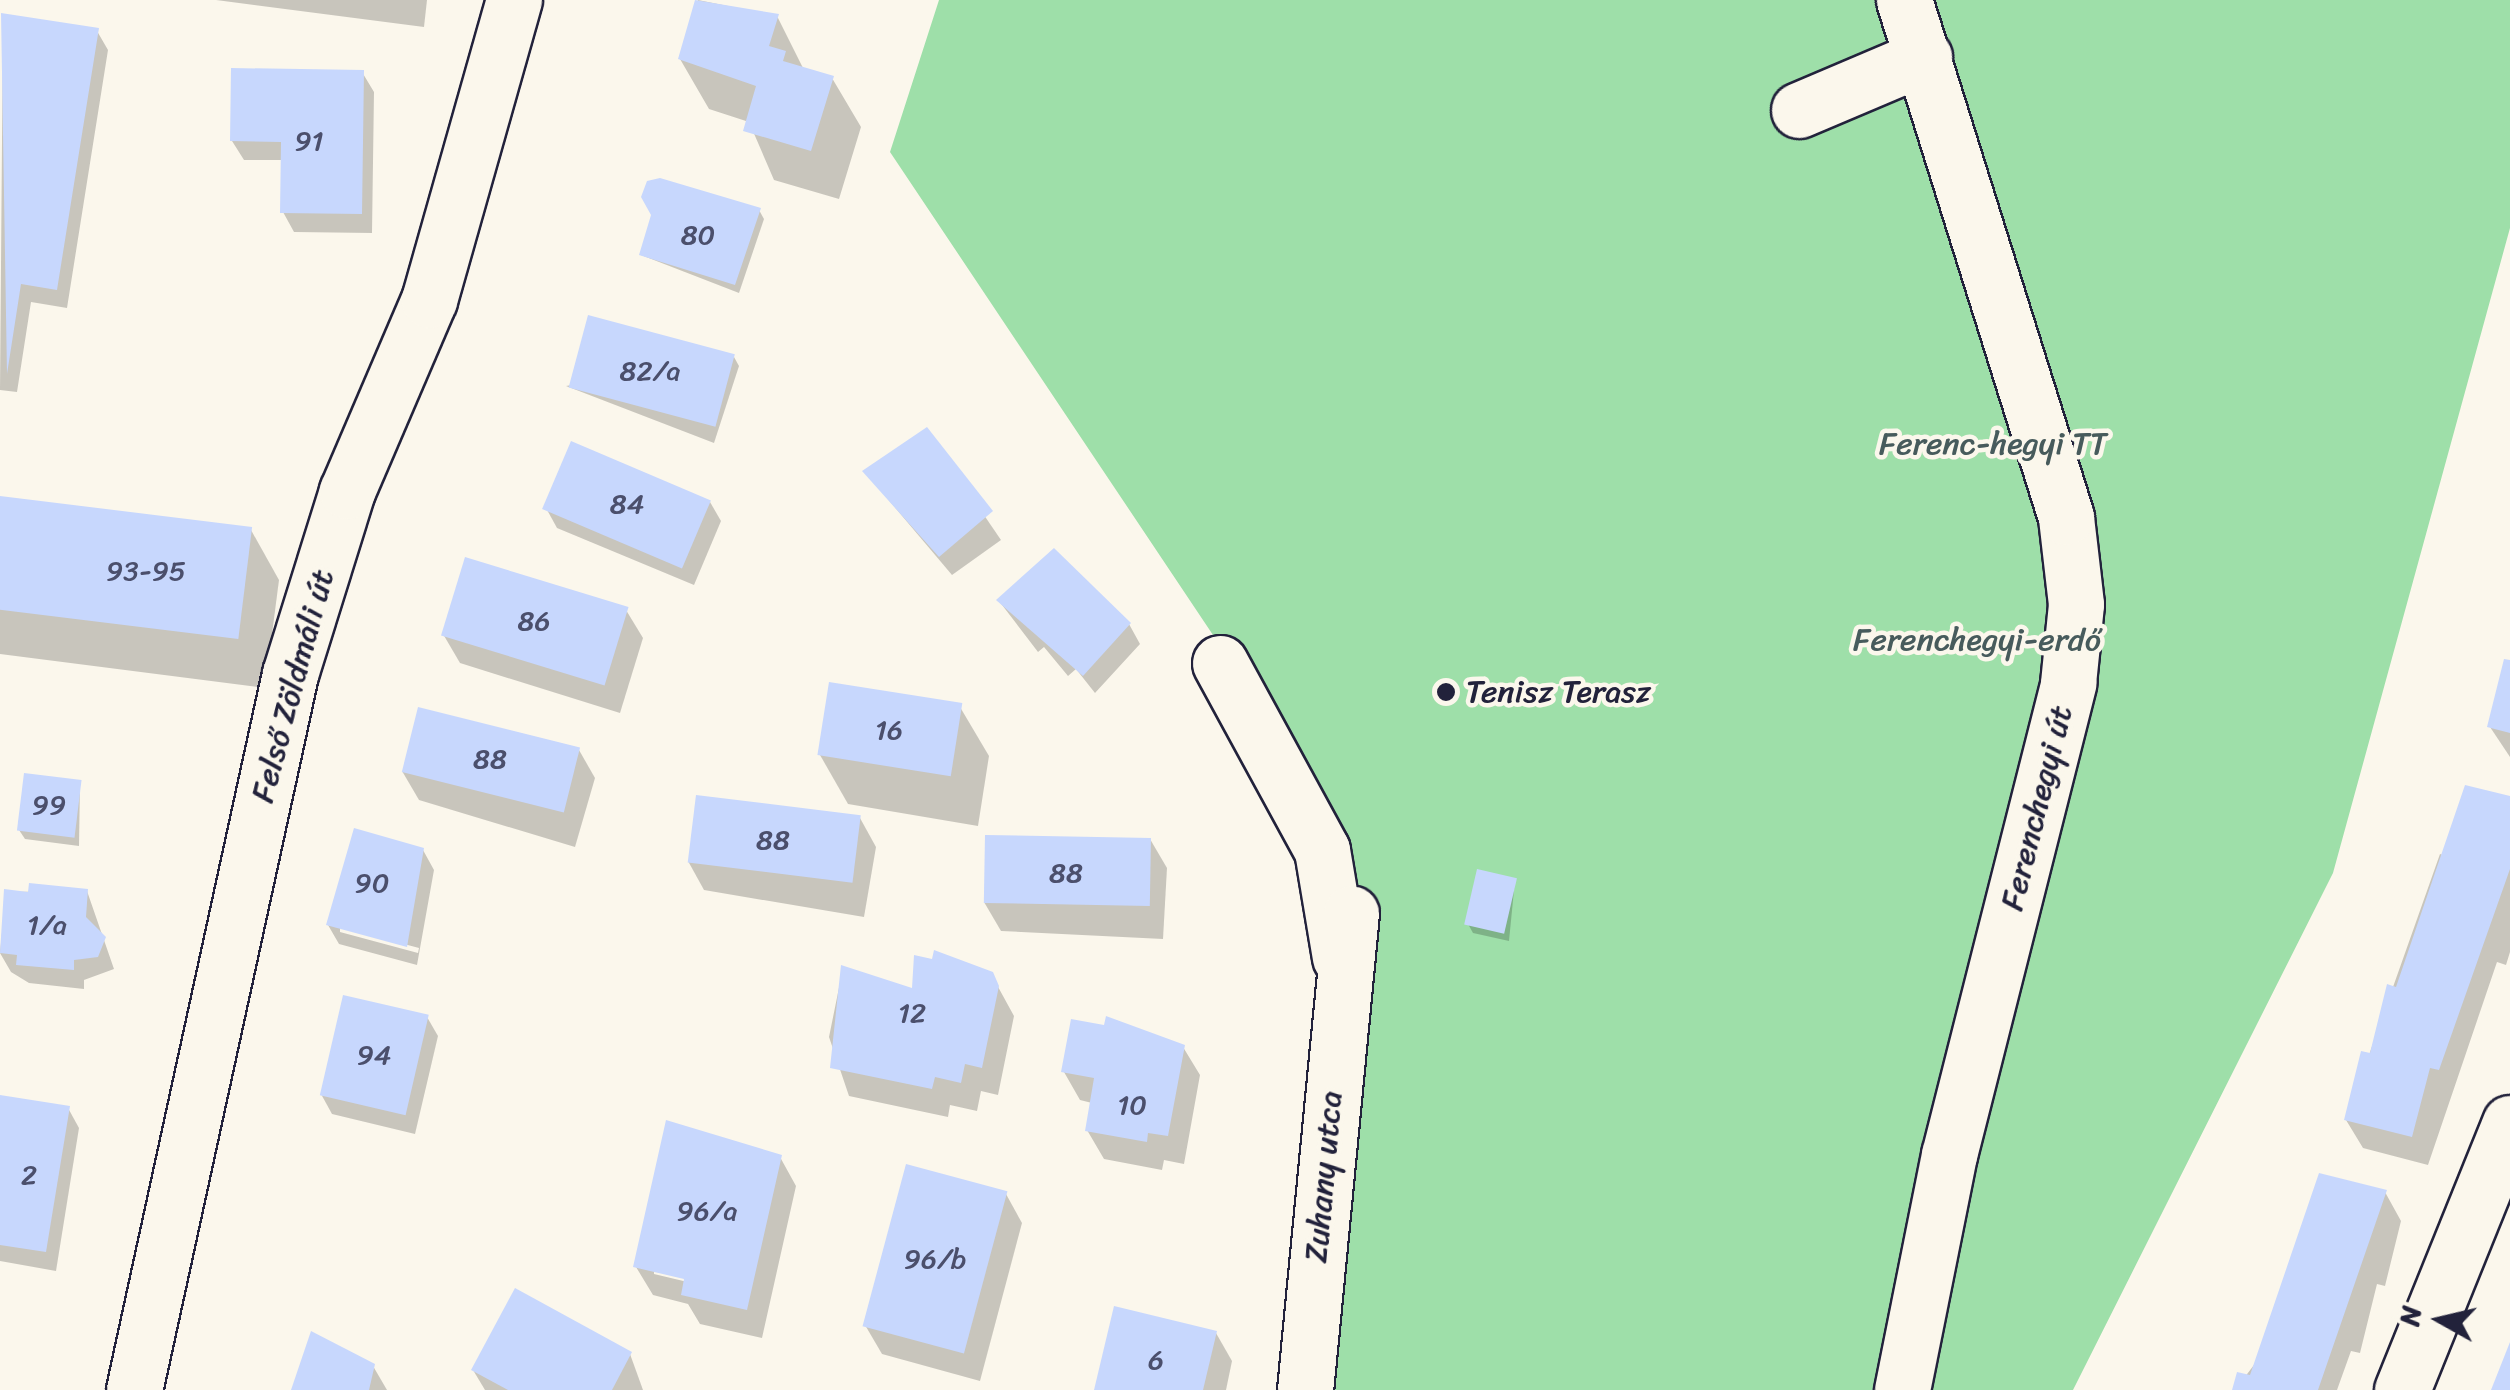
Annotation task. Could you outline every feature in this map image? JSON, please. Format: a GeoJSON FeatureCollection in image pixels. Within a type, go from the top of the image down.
{"type":"FeatureCollection","features":[{"type":"Feature","properties":{"kind":"street","name":"Felső Zöldmáli út"},"geometry":{"type":"LineString","coordinates":[[134,1390],[290,674],[347,491],[430,300],[514,0]]}},
{"type":"Feature","properties":{"kind":"street","name":"Ferenchegyi út"},"geometry":{"type":"LineString","coordinates":[[1902,1390],[1949,1154],[2068,682],[2076,604],[2066,517],[1904,0]]}},
{"type":"Feature","properties":{"kind":"street"},"geometry":{"type":"LineString","coordinates":[[1799,110],[1924,57]]}},
{"type":"Feature","properties":{"kind":"street","name":"Zuhany utca"},"geometry":{"type":"LineString","coordinates":[[1220,663],[1322,850],[1346,939],[1305,1390]]}},
{"type":"Feature","properties":{"kind":"street"},"geometry":{"type":"LineString","coordinates":[[2402,1390],[2510,1123]]}},
{"type":"Feature","properties":{"kind":"green space","name":"Ferenchegyi-erdő"},"geometry":{"type":"Polygon","coordinates":[[[939,0],[2510,0],[2510,228],[2333,873],[2073,1390],[1305,1390],[1334,1062],[1322,798],[890,152],[939,0]]]}},
{"type":"Feature","properties":{"kind":"building"},"geometry":{"type":"Polygon","coordinates":[[[695,0],[779,14],[769,46],[786,51],[783,61],[834,76],[811,151],[743,131],[756,86],[678,59],[695,0]]]}},
{"type":"Feature","properties":{"kind":"building"},"geometry":{"type":"Polygon","coordinates":[[[1,13],[99,28],[57,290],[21,284],[7,374],[1,13]]]}},
{"type":"Feature","properties":{"kind":"building"},"geometry":{"type":"Polygon","coordinates":[[[231,68],[364,70],[362,214],[280,213],[281,142],[230,141],[231,68]]]}},
{"type":"Feature","properties":{"kind":"building"},"geometry":{"type":"Polygon","coordinates":[[[660,178],[761,208],[735,285],[639,255],[651,215],[641,197],[647,181],[660,178]]]}},
{"type":"Feature","properties":{"kind":"building"},"geometry":{"type":"Polygon","coordinates":[[[588,315],[735,354],[715,427],[569,387],[588,315]]]}},
{"type":"Feature","properties":{"kind":"building"},"geometry":{"type":"Polygon","coordinates":[[[927,427],[993,511],[939,557],[862,471],[927,427]]]}},
{"type":"Feature","properties":{"kind":"building"},"geometry":{"type":"Polygon","coordinates":[[[571,441],[711,500],[682,569],[542,509],[571,441]]]}},
{"type":"Feature","properties":{"kind":"building"},"geometry":{"type":"Polygon","coordinates":[[[0,496],[252,527],[238,639],[0,610],[0,496]]]}},
{"type":"Feature","properties":{"kind":"building"},"geometry":{"type":"Polygon","coordinates":[[[1054,548],[1131,623],[1083,676],[996,600],[1054,548]]]}},
{"type":"Feature","properties":{"kind":"building"},"geometry":{"type":"Polygon","coordinates":[[[465,557],[629,607],[605,685],[441,635],[465,557]]]}},
{"type":"Feature","properties":{"kind":"building"},"geometry":{"type":"Polygon","coordinates":[[[2504,659],[2510,660],[2510,733],[2487,727],[2504,659]]]}},
{"type":"Feature","properties":{"kind":"building"},"geometry":{"type":"Polygon","coordinates":[[[829,682],[962,703],[951,776],[817,755],[829,682]]]}},
{"type":"Feature","properties":{"kind":"building"},"geometry":{"type":"Polygon","coordinates":[[[418,707],[580,747],[564,812],[402,772],[418,707]]]}},
{"type":"Feature","properties":{"kind":"building"},"geometry":{"type":"Polygon","coordinates":[[[24,773],[82,780],[74,838],[17,831],[24,773]]]}},
{"type":"Feature","properties":{"kind":"building"},"geometry":{"type":"Polygon","coordinates":[[[2465,785],[2510,796],[2510,869],[2439,1070],[2430,1068],[2412,1137],[2344,1120],[2361,1051],[2370,1053],[2387,984],[2396,987],[2465,785]]]}},
{"type":"Feature","properties":{"kind":"building"},"geometry":{"type":"Polygon","coordinates":[[[696,795],[861,815],[852,883],[688,862],[696,795]]]}},
{"type":"Feature","properties":{"kind":"building"},"geometry":{"type":"Polygon","coordinates":[[[354,828],[424,848],[407,947],[326,925],[354,828]]]}},
{"type":"Feature","properties":{"kind":"building"},"geometry":{"type":"Polygon","coordinates":[[[985,835],[1151,838],[1150,906],[984,903],[985,835]]]}},
{"type":"Feature","properties":{"kind":"building"},"geometry":{"type":"Polygon","coordinates":[[[1477,869],[1517,878],[1504,934],[1464,925],[1477,869]]]}},
{"type":"Feature","properties":{"kind":"building"},"geometry":{"type":"Polygon","coordinates":[[[29,883],[88,889],[86,917],[106,937],[98,957],[74,960],[74,970],[16,965],[17,955],[0,953],[4,889],[28,892],[29,883]]]}},
{"type":"Feature","properties":{"kind":"building"},"geometry":{"type":"Polygon","coordinates":[[[934,950],[993,972],[999,986],[982,1068],[965,1064],[961,1083],[935,1077],[932,1089],[830,1068],[841,965],[912,988],[914,955],[932,959],[934,950]]]}},
{"type":"Feature","properties":{"kind":"building"},"geometry":{"type":"Polygon","coordinates":[[[343,995],[429,1015],[406,1115],[320,1095],[343,995]]]}},
{"type":"Feature","properties":{"kind":"building"},"geometry":{"type":"Polygon","coordinates":[[[1106,1016],[1185,1045],[1168,1136],[1148,1133],[1147,1142],[1085,1131],[1094,1078],[1061,1072],[1071,1019],[1104,1025],[1106,1016]]]}},
{"type":"Feature","properties":{"kind":"building"},"geometry":{"type":"Polygon","coordinates":[[[0,1095],[70,1106],[46,1252],[0,1245],[0,1095]]]}},
{"type":"Feature","properties":{"kind":"building"},"geometry":{"type":"Polygon","coordinates":[[[666,1120],[782,1155],[747,1310],[681,1295],[684,1279],[633,1267],[666,1120]]]}},
{"type":"Feature","properties":{"kind":"building"},"geometry":{"type":"Polygon","coordinates":[[[906,1164],[1007,1191],[964,1353],[863,1326],[906,1164]]]}},
{"type":"Feature","properties":{"kind":"building"},"geometry":{"type":"Polygon","coordinates":[[[2319,1173],[2387,1190],[2318,1390],[2232,1390],[2237,1372],[2250,1375],[2319,1173]]]}},
{"type":"Feature","properties":{"kind":"building"},"geometry":{"type":"Polygon","coordinates":[[[515,1288],[632,1352],[612,1390],[508,1390],[471,1370],[515,1288]]]}},
{"type":"Feature","properties":{"kind":"building"},"geometry":{"type":"Polygon","coordinates":[[[1114,1306],[1217,1331],[1203,1390],[1094,1390],[1114,1306]]]}},
{"type":"Feature","properties":{"kind":"building"},"geometry":{"type":"Polygon","coordinates":[[[311,1331],[375,1364],[369,1390],[291,1390],[311,1331]]]}},
{"type":"Feature","properties":{"kind":"building"},"geometry":{"type":"Polygon","coordinates":[[[2510,1342],[2510,1390],[2491,1390],[2510,1342]]]}},
{"type":"Feature","properties":{"kind":"place","name":"Tenisz Terasz"},"geometry":{"type":"Point","coordinates":[1446,692]}},
{"type":"Feature","properties":{"kind":"park label","name":"Ferenc-hegyi TT"},"geometry":{"type":"Point","coordinates":[1993,444]}}]}
